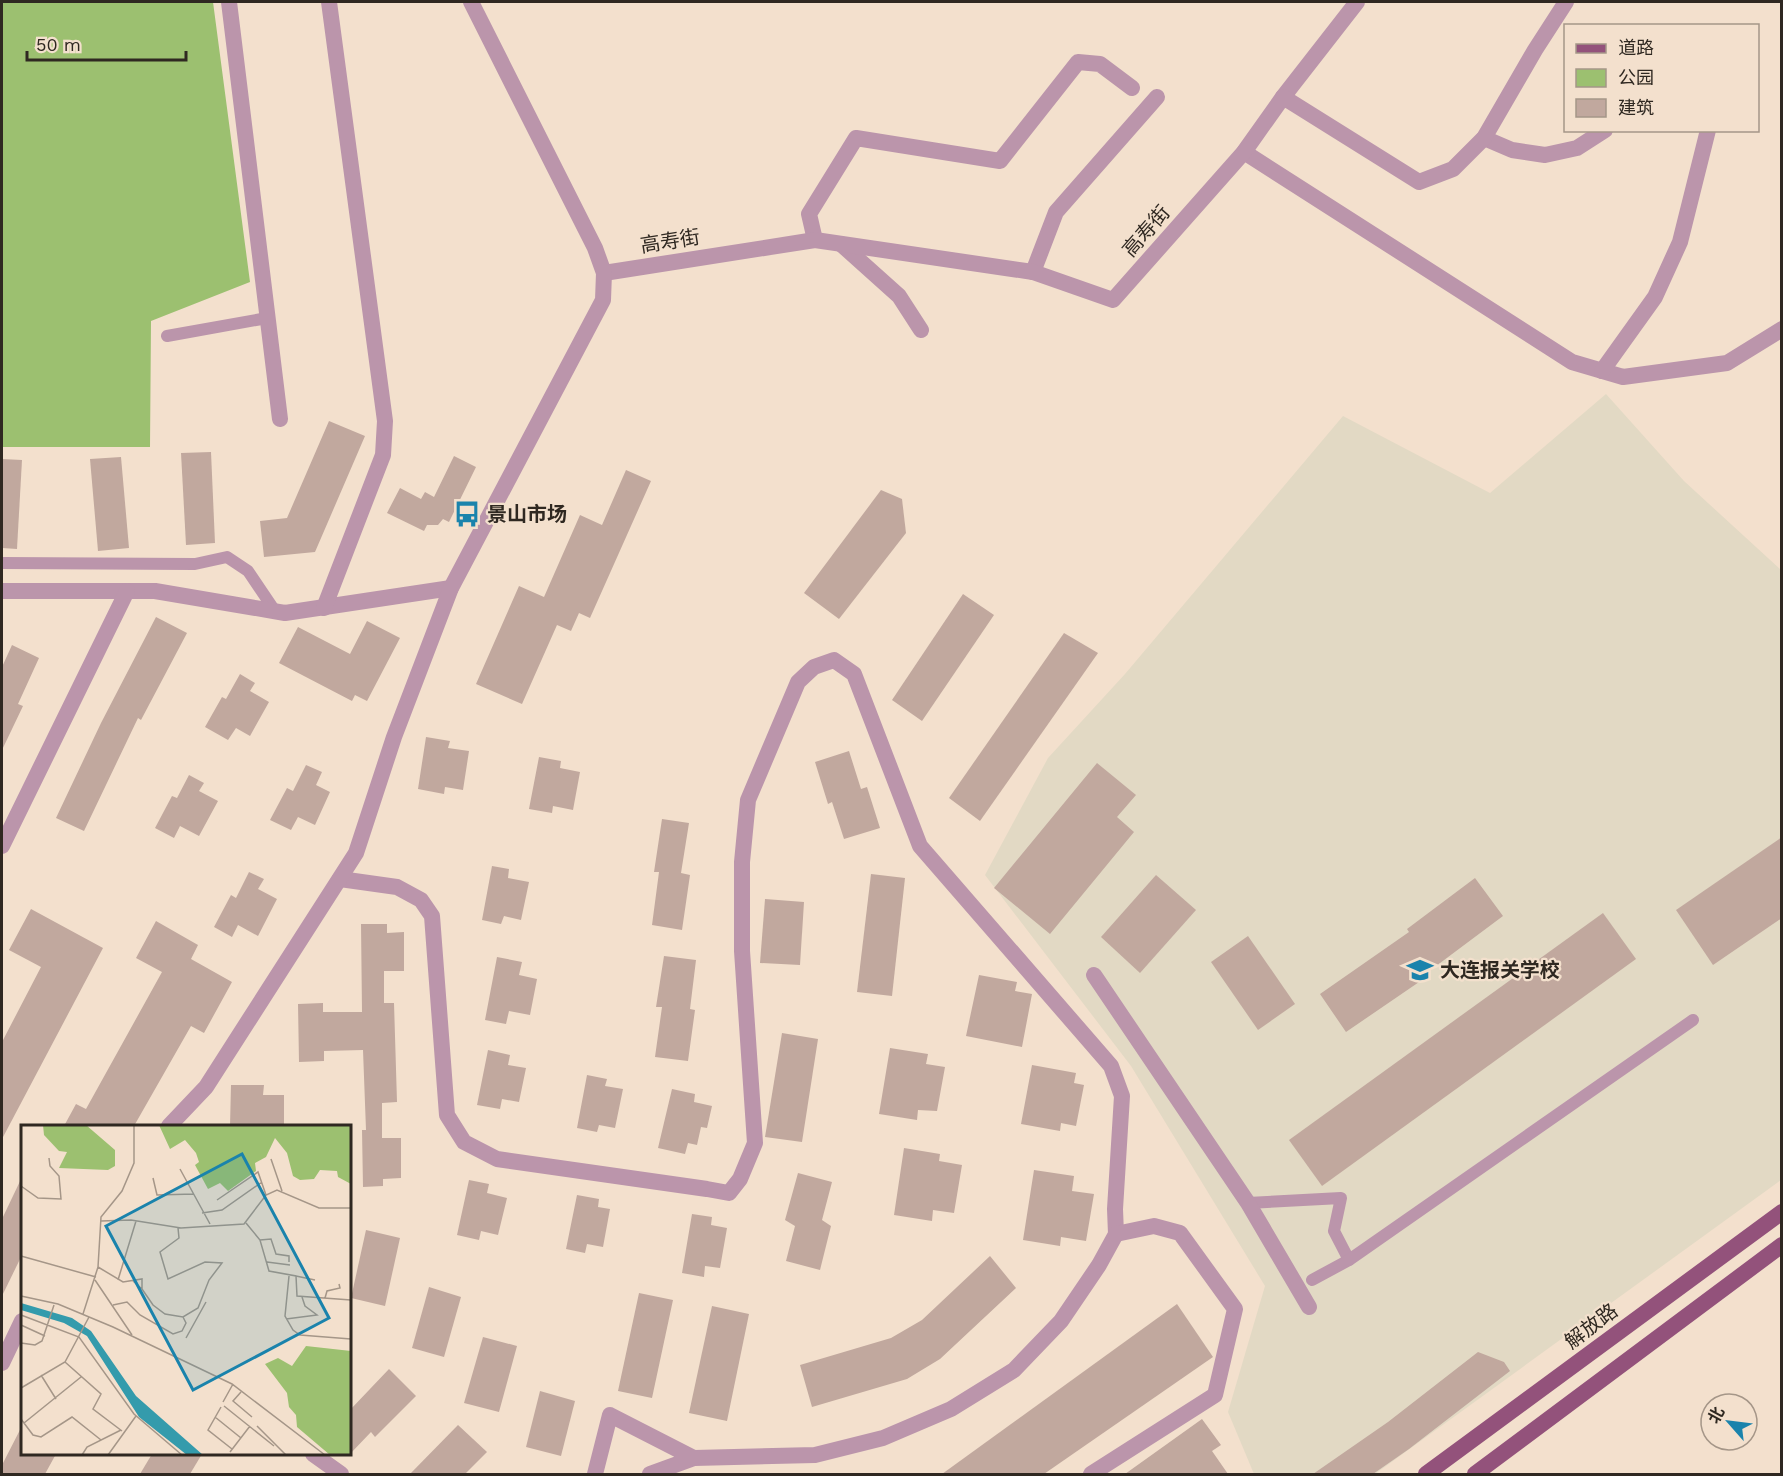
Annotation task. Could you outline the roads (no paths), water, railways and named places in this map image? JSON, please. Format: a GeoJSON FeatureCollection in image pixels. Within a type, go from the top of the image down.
{"type":"FeatureCollection","features":[{"type":"Feature","properties":{"kind":"main road","name":"解放路"},"geometry":{"type":"LineString","coordinates":[[1426,1474],[1782,1212]]}},
{"type":"Feature","properties":{"kind":"main road"},"geometry":{"type":"LineString","coordinates":[[1475,1474],[1782,1245]]}},
{"type":"Feature","properties":{"kind":"street"},"geometry":{"type":"LineString","coordinates":[[229,2],[280,419]]}},
{"type":"Feature","properties":{"kind":"street"},"geometry":{"type":"LineString","coordinates":[[324,608],[383,456],[385,422],[330,2]]}},
{"type":"Feature","properties":{"kind":"street"},"geometry":{"type":"LineString","coordinates":[[170,1125],[206,1087],[356,853],[394,737],[451,588],[603,300],[604,273],[595,248],[471,2]]}},
{"type":"Feature","properties":{"kind":"street","name":"高寿街"},"geometry":{"type":"LineString","coordinates":[[604,273],[815,240],[1033,272],[1113,300],[1244,152],[1283,97],[1357,2]]}},
{"type":"Feature","properties":{"kind":"street"},"geometry":{"type":"LineString","coordinates":[[1283,97],[1419,182],[1453,169],[1484,138],[1566,2]]}},
{"type":"Feature","properties":{"kind":"street"},"geometry":{"type":"LineString","coordinates":[[815,240],[809,214],[856,138],[1000,161],[1077,62],[1100,64],[1132,88]]}},
{"type":"Feature","properties":{"kind":"street"},"geometry":{"type":"LineString","coordinates":[[1033,272],[1056,212],[1157,97]]}},
{"type":"Feature","properties":{"kind":"street"},"geometry":{"type":"LineString","coordinates":[[1484,138],[1512,150],[1545,155],[1577,148],[1602,132]]}},
{"type":"Feature","properties":{"kind":"street"},"geometry":{"type":"LineString","coordinates":[[1602,371],[1655,297],[1680,242],[1708,132]]}},
{"type":"Feature","properties":{"kind":"street"},"geometry":{"type":"LineString","coordinates":[[1244,152],[1572,362],[1623,377],[1727,363],[1782,329]]}},
{"type":"Feature","properties":{"kind":"street"},"geometry":{"type":"LineString","coordinates":[[841,244],[899,296],[921,330]]}},
{"type":"Feature","properties":{"kind":"street"},"geometry":{"type":"LineString","coordinates":[[2,591],[155,591],[285,613],[451,588]]}},
{"type":"Feature","properties":{"kind":"street"},"geometry":{"type":"LineString","coordinates":[[2,846],[127,591]]}},
{"type":"Feature","properties":{"kind":"street"},"geometry":{"type":"LineString","coordinates":[[340,879],[397,887],[421,900],[432,916],[447,1115],[464,1142],[497,1159],[729,1193],[740,1179],[755,1143],[742,951],[742,862],[748,800],[798,682],[814,667],[834,660],[854,674],[920,846],[1111,1066],[1122,1096],[1115,1209],[1116,1234],[1100,1265],[1061,1322],[1014,1370],[951,1409],[883,1438],[815,1455],[694,1458],[650,1474]]}},
{"type":"Feature","properties":{"kind":"street"},"geometry":{"type":"LineString","coordinates":[[1094,975],[1248,1203],[1309,1307]]}},
{"type":"Feature","properties":{"kind":"street"},"geometry":{"type":"LineString","coordinates":[[1091,1474],[1215,1395],[1235,1309],[1180,1233],[1154,1226],[1116,1234]]}},
{"type":"Feature","properties":{"kind":"street"},"geometry":{"type":"LineString","coordinates":[[2,1363],[21,1323]]}},
{"type":"Feature","properties":{"kind":"street"},"geometry":{"type":"LineString","coordinates":[[596,1474],[610,1415],[694,1458]]}},
{"type":"Feature","properties":{"kind":"street"},"geometry":{"type":"LineString","coordinates":[[314,1455],[341,1474]]}},
{"type":"Feature","properties":{"kind":"lane"},"geometry":{"type":"LineString","coordinates":[[167,336],[267,318]]}},
{"type":"Feature","properties":{"kind":"lane"},"geometry":{"type":"LineString","coordinates":[[2,563],[195,564],[227,556],[248,571],[275,611]]}},
{"type":"Feature","properties":{"kind":"lane"},"geometry":{"type":"LineString","coordinates":[[1312,1280],[1349,1260],[1693,1020]]}},
{"type":"Feature","properties":{"kind":"lane"},"geometry":{"type":"LineString","coordinates":[[1248,1203],[1341,1198],[1334,1231],[1349,1260]]}},
{"type":"Feature","properties":{"kind":"place","name":"景山市场"},"geometry":{"type":"Point","coordinates":[467,514]}},
{"type":"Feature","properties":{"kind":"place","name":"大连报关学校"},"geometry":{"type":"Point","coordinates":[1420,970]}}]}
